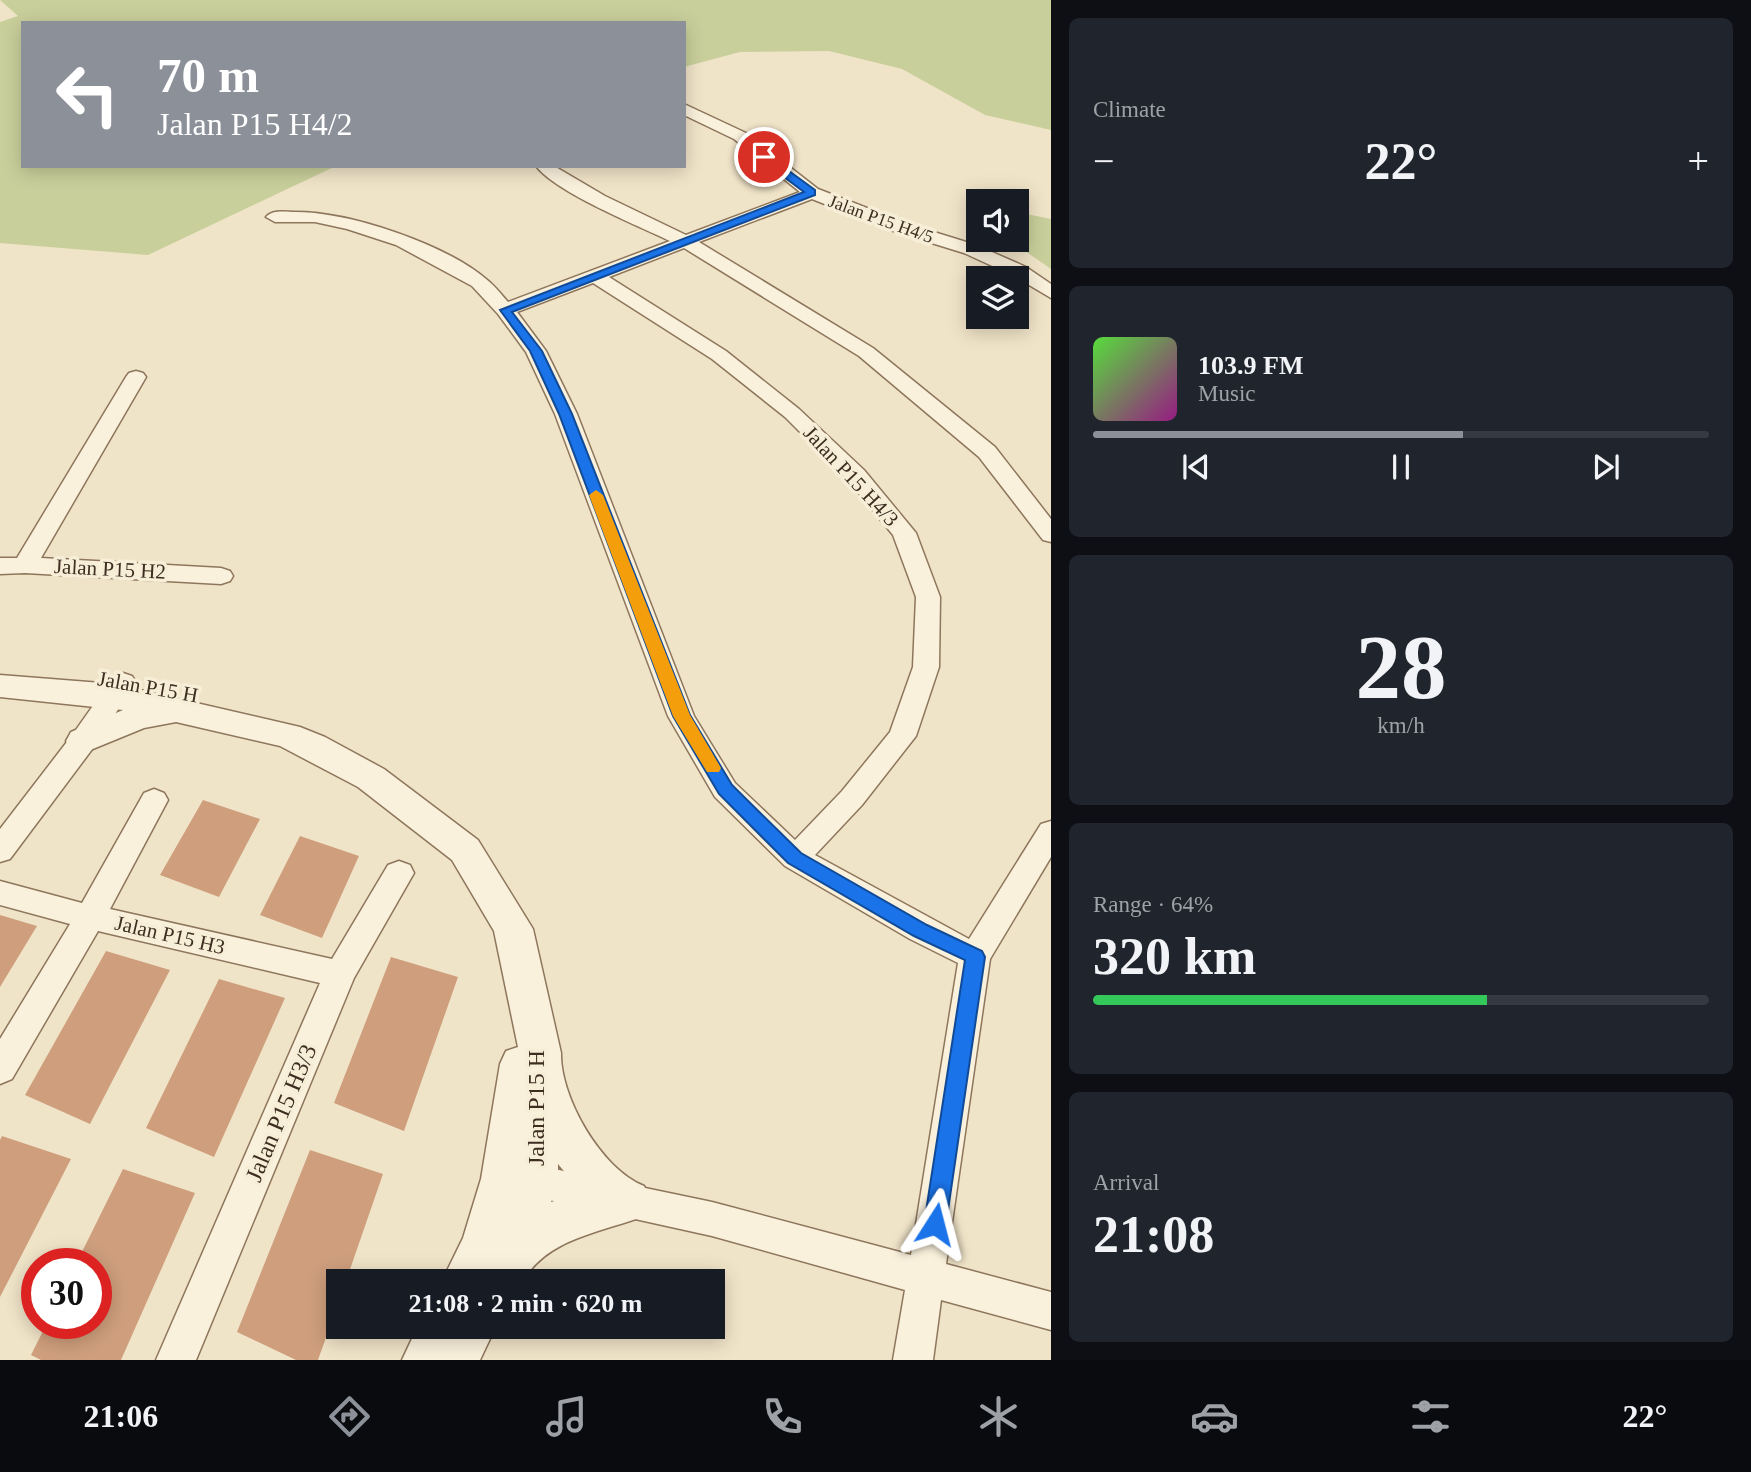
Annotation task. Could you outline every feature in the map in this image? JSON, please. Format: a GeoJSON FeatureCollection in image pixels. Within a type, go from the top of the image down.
{"type":"FeatureCollection","features":[{"type":"Feature","properties":{"kind":"street","name":"Jalan P15 H4/5"},"geometry":{"type":"LineString","coordinates":[[686,110],[740,136],[811,193],[869,216],[970,249],[1019,271],[1051,292]]}},
{"type":"Feature","properties":{"kind":"street"},"geometry":{"type":"LineString","coordinates":[[546,168],[599,200],[685,241],[866,352],[986,452],[1051,535]]}},
{"type":"Feature","properties":{"kind":"street"},"geometry":{"type":"LineString","coordinates":[[505,310],[811,193]]}},
{"type":"Feature","properties":{"kind":"street"},"geometry":{"type":"LineString","coordinates":[[275,217],[315,217],[351,224],[402,241],[479,282],[505,310],[536,351],[566,414],[681,716],[726,790],[795,858],[921,930],[975,957]]}},
{"type":"Feature","properties":{"kind":"street","name":"Jalan P15 H4/3"},"geometry":{"type":"LineString","coordinates":[[595,276],[719,355],[792,413],[856,475],[904,533],[928,597],[926,667],[902,736],[852,798],[795,858]]}},
{"type":"Feature","properties":{"kind":"street"},"geometry":{"type":"LineString","coordinates":[[25,565],[136,377]]}},
{"type":"Feature","properties":{"kind":"street","name":"Jalan P15 H2"},"geometry":{"type":"LineString","coordinates":[[0,566],[25,565],[221,576]]}},
{"type":"Feature","properties":{"kind":"street","name":"Jalan P15 H"},"geometry":{"type":"LineString","coordinates":[[0,668],[110,687],[215,699],[253,714],[288,736]]}},
{"type":"Feature","properties":{"kind":"street","name":"Jalan P15 H"},"geometry":{"type":"LineString","coordinates":[[0,686],[45,690],[110,687],[175,710],[288,736],[313,746],[371,778],[465,850],[513,929],[540,1053],[535,1182],[490,1266]]}},
{"type":"Feature","properties":{"kind":"street"},"geometry":{"type":"LineString","coordinates":[[0,851],[110,687]]}},
{"type":"Feature","properties":{"kind":"street"},"geometry":{"type":"LineString","coordinates":[[45,690],[67,702],[75,739]]}},
{"type":"Feature","properties":{"kind":"street"},"geometry":{"type":"LineString","coordinates":[[0,827],[75,739],[138,717],[175,710]]}},
{"type":"Feature","properties":{"kind":"street"},"geometry":{"type":"LineString","coordinates":[[0,1069],[154,800]]}},
{"type":"Feature","properties":{"kind":"street"},"geometry":{"type":"LineString","coordinates":[[913,1360],[975,957],[1051,832]]}},
{"type":"Feature","properties":{"kind":"street","name":"Jalan P15 H3/3"},"geometry":{"type":"LineString","coordinates":[[176,1360],[340,974],[399,873]]}},
{"type":"Feature","properties":{"kind":"street","name":"Jalan P15 H3"},"geometry":{"type":"LineString","coordinates":[[0,892],[90,916],[340,974]]}},
{"type":"Feature","properties":{"kind":"street","name":"Jalan P15 H"},"geometry":{"type":"LineString","coordinates":[[490,1266],[523,1053],[513,929]]}},
{"type":"Feature","properties":{"kind":"street"},"geometry":{"type":"LineString","coordinates":[[540,1053],[556,1122],[581,1161],[623,1199]]}},
{"type":"Feature","properties":{"kind":"street"},"geometry":{"type":"LineString","coordinates":[[516,1097],[526,1163],[535,1182],[712,1219],[1051,1311]]}},
{"type":"Feature","properties":{"kind":"street"},"geometry":{"type":"LineString","coordinates":[[490,1266],[552,1224],[623,1199]]}},
{"type":"Feature","properties":{"kind":"street"},"geometry":{"type":"LineString","coordinates":[[427,1360],[438,1339]]}},
{"type":"Feature","properties":{"kind":"street"},"geometry":{"type":"LineString","coordinates":[[453,1360],[465,1339]]}},
{"type":"Feature","properties":{"kind":"green space"},"geometry":{"type":"Polygon","coordinates":[[[0,0],[1051,0],[1051,130],[985,115],[902,69],[829,51],[740,52],[686,66],[686,21],[21,21],[21,168],[332,168],[148,255],[0,243],[0,22],[18,16],[0,0]]]}},
{"type":"Feature","properties":{"kind":"green space"},"geometry":{"type":"Polygon","coordinates":[[[1029,214],[1051,219],[1051,269],[1026,252],[1029,252],[1029,214]]]}},
{"type":"Feature","properties":{"kind":"building"},"geometry":{"type":"Polygon","coordinates":[[[203,800],[260,819],[219,897],[160,875],[203,800]]]}},
{"type":"Feature","properties":{"kind":"building"},"geometry":{"type":"Polygon","coordinates":[[[300,836],[359,856],[322,938],[260,915],[300,836]]]}},
{"type":"Feature","properties":{"kind":"building"},"geometry":{"type":"Polygon","coordinates":[[[0,915],[37,926],[0,987],[0,915]]]}},
{"type":"Feature","properties":{"kind":"building"},"geometry":{"type":"Polygon","coordinates":[[[106,951],[170,970],[90,1124],[25,1095],[106,951]]]}},
{"type":"Feature","properties":{"kind":"building"},"geometry":{"type":"Polygon","coordinates":[[[391,957],[458,977],[404,1131],[334,1103],[391,957]]]}},
{"type":"Feature","properties":{"kind":"building"},"geometry":{"type":"Polygon","coordinates":[[[219,979],[285,998],[214,1157],[146,1128],[219,979]]]}},
{"type":"Feature","properties":{"kind":"building"},"geometry":{"type":"Polygon","coordinates":[[[2,1136],[71,1159],[25,1248],[21,1248],[21,1256],[0,1297],[2,1136]]]}},
{"type":"Feature","properties":{"kind":"building"},"geometry":{"type":"Polygon","coordinates":[[[310,1150],[383,1174],[350,1269],[326,1269],[326,1338],[318,1360],[296,1360],[237,1332],[310,1150]]]}},
{"type":"Feature","properties":{"kind":"building"},"geometry":{"type":"Polygon","coordinates":[[[123,1169],[195,1193],[121,1360],[41,1360],[31,1355],[39,1339],[112,1339],[112,1248],[84,1248],[123,1169]]]}},
{"type":"Feature","properties":{"kind":"slow traffic"},"geometry":{"type":"LineString","coordinates":[[596,495],[681,716],[713,768]]}},
{"type":"Feature","properties":{"kind":"route"},"geometry":{"type":"LineString","coordinates":[[764,157],[811,193],[505,310],[536,351],[566,414],[681,716],[726,790],[795,858],[921,930],[975,957],[935,1224]]}}]}
